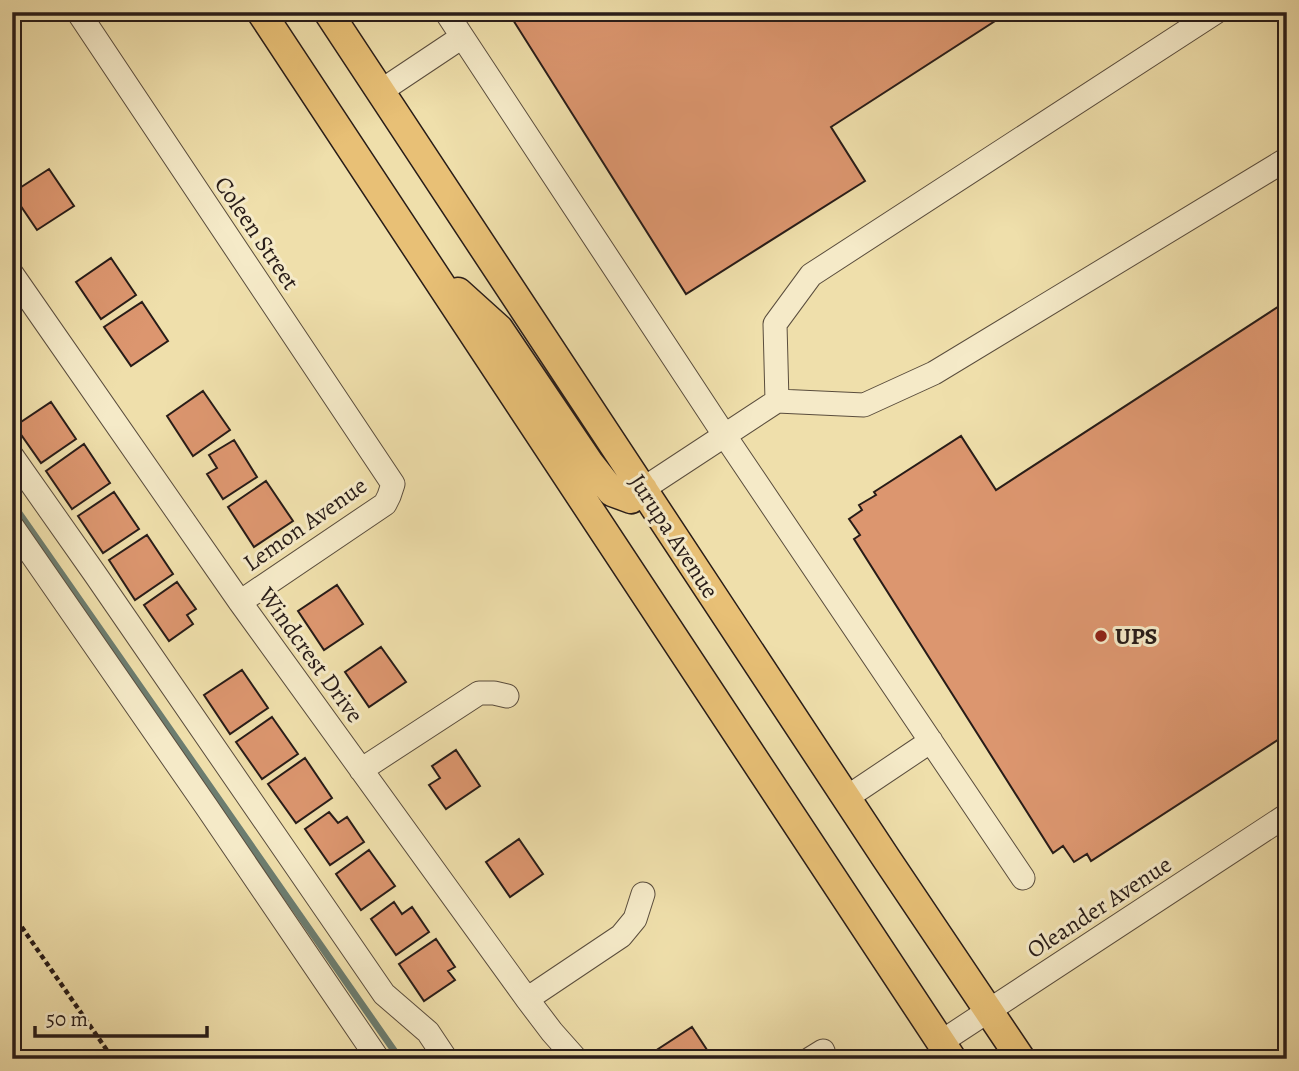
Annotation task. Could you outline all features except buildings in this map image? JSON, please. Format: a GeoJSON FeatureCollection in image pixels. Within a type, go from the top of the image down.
{"type":"FeatureCollection","features":[{"type":"Feature","properties":{"kind":"main road"},"geometry":{"type":"LineString","coordinates":[[261,12],[946,1050]]}},
{"type":"Feature","properties":{"kind":"main road","name":"Jurupa Avenue"},"geometry":{"type":"LineString","coordinates":[[328,12],[1021,1059]]}},
{"type":"Feature","properties":{"kind":"main road"},"geometry":{"type":"LineString","coordinates":[[428,264],[499,329],[590,464],[612,492],[631,499],[643,489]]}},
{"type":"Feature","properties":{"kind":"street","name":"Coleen Street"},"geometry":{"type":"LineString","coordinates":[[78,12],[393,484]]}},
{"type":"Feature","properties":{"kind":"street"},"geometry":{"type":"LineString","coordinates":[[446,12],[725,436],[1023,878]]}},
{"type":"Feature","properties":{"kind":"street"},"geometry":{"type":"LineString","coordinates":[[777,401],[775,324],[811,275],[1216,12]]}},
{"type":"Feature","properties":{"kind":"street"},"geometry":{"type":"LineString","coordinates":[[381,91],[462,37]]}},
{"type":"Feature","properties":{"kind":"street"},"geometry":{"type":"LineString","coordinates":[[643,489],[777,401],[864,405],[934,373],[1287,159]]}},
{"type":"Feature","properties":{"kind":"street","name":"Windcrest Drive"},"geometry":{"type":"LineString","coordinates":[[12,274],[240,602],[527,999],[576,1059]]}},
{"type":"Feature","properties":{"kind":"street"},"geometry":{"type":"LineString","coordinates":[[12,456],[384,994],[428,1032],[446,1059]]}},
{"type":"Feature","properties":{"kind":"street","name":"Lemon Avenue"},"geometry":{"type":"LineString","coordinates":[[240,602],[385,504],[393,484]]}},
{"type":"Feature","properties":{"kind":"street"},"geometry":{"type":"LineString","coordinates":[[12,526],[378,1059]]}},
{"type":"Feature","properties":{"kind":"street"},"geometry":{"type":"LineString","coordinates":[[361,770],[478,693],[507,696]]}},
{"type":"Feature","properties":{"kind":"street"},"geometry":{"type":"LineString","coordinates":[[846,798],[930,741]]}},
{"type":"Feature","properties":{"kind":"street","name":"Oleander Avenue"},"geometry":{"type":"LineString","coordinates":[[946,1050],[988,1010],[1287,816]]}},
{"type":"Feature","properties":{"kind":"street"},"geometry":{"type":"LineString","coordinates":[[527,999],[621,936],[635,919],[643,894]]}},
{"type":"Feature","properties":{"kind":"path"},"geometry":{"type":"LineString","coordinates":[[12,913],[113,1059]]}},
{"type":"Feature","properties":{"kind":"waterway"},"geometry":{"type":"LineString","coordinates":[[12,503],[400,1059]]}},
{"type":"Feature","properties":{"kind":"place","name":"UPS"},"geometry":{"type":"Point","coordinates":[1101,636]}}]}
